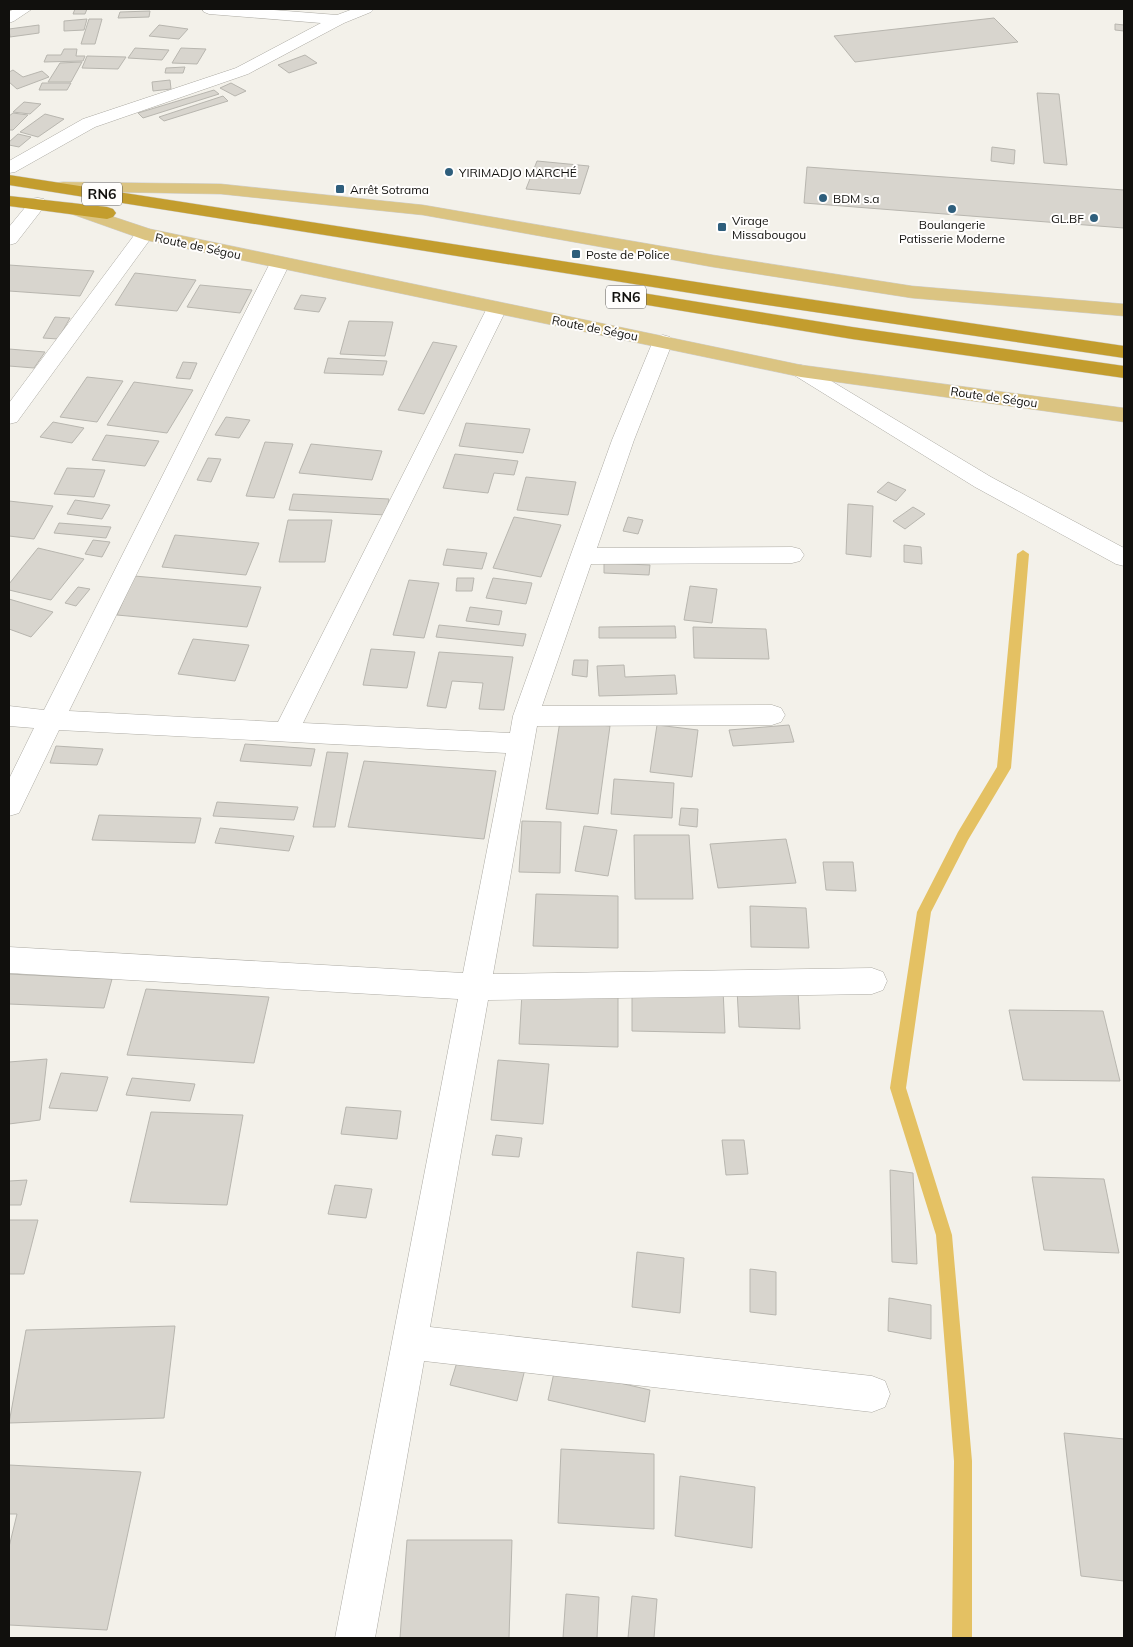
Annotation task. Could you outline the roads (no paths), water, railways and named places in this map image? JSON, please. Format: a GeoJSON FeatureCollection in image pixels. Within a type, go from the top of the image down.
{"type":"FeatureCollection","features":[{"type":"Feature","properties":{"kind":"highway","name":"Route de Ségou"},"geometry":{"type":"LineString","coordinates":[[9,180],[63,187],[135,208],[237,233]]}},
{"type":"Feature","properties":{"kind":"highway","name":"Route de Ségou"},"geometry":{"type":"LineString","coordinates":[[9,201],[72,208],[135,208],[1124,352]]}},
{"type":"Feature","properties":{"kind":"highway","name":"RN6"},"geometry":{"type":"LineString","coordinates":[[608,294],[852,333],[1124,372]]}},
{"type":"Feature","properties":{"kind":"main road","name":"Route de Ségou"},"geometry":{"type":"LineString","coordinates":[[63,187],[221,189],[423,210],[713,262],[912,292],[1124,310]]}},
{"type":"Feature","properties":{"kind":"main road","name":"Route de Ségou"},"geometry":{"type":"LineString","coordinates":[[72,208],[145,234],[801,371],[1124,415]]}},
{"type":"Feature","properties":{"kind":"street"},"geometry":{"type":"LineString","coordinates":[[9,18],[24,9]]}},
{"type":"Feature","properties":{"kind":"street"},"geometry":{"type":"LineString","coordinates":[[209,9],[339,20]]}},
{"type":"Feature","properties":{"kind":"street"},"geometry":{"type":"LineString","coordinates":[[9,168],[89,123],[242,71],[339,20],[366,9]]}},
{"type":"Feature","properties":{"kind":"street"},"geometry":{"type":"LineString","coordinates":[[9,239],[38,203]]}},
{"type":"Feature","properties":{"kind":"street"},"geometry":{"type":"LineString","coordinates":[[9,417],[145,234]]}},
{"type":"Feature","properties":{"kind":"street"},"geometry":{"type":"LineString","coordinates":[[9,805],[280,263]]}},
{"type":"Feature","properties":{"kind":"street"},"geometry":{"type":"LineString","coordinates":[[286,732],[497,308]]}},
{"type":"Feature","properties":{"kind":"street"},"geometry":{"type":"LineString","coordinates":[[356,1638],[526,716],[623,440],[663,341]]}},
{"type":"Feature","properties":{"kind":"street"},"geometry":{"type":"LineString","coordinates":[[801,371],[983,482],[1124,558]]}},
{"type":"Feature","properties":{"kind":"street"},"geometry":{"type":"LineString","coordinates":[[582,556],[792,555]]}},
{"type":"Feature","properties":{"kind":"street"},"geometry":{"type":"LineString","coordinates":[[526,716],[772,715]]}},
{"type":"Feature","properties":{"kind":"street"},"geometry":{"type":"LineString","coordinates":[[9,716],[51,720],[521,744]]}},
{"type":"Feature","properties":{"kind":"street"},"geometry":{"type":"LineString","coordinates":[[9,960],[476,987],[872,982]]}},
{"type":"Feature","properties":{"kind":"street"},"geometry":{"type":"LineString","coordinates":[[410,1342],[872,1394]]}},
{"type":"Feature","properties":{"kind":"waterway"},"geometry":{"type":"LineString","coordinates":[[962,1638],[963,1461],[944,1235],[898,1088],[924,912],[963,836],[1004,768],[1023,554]]}},
{"type":"Feature","properties":{"kind":"place","name":"YIRIMADJO MARCHÉ"},"geometry":{"type":"Point","coordinates":[449,172]}},
{"type":"Feature","properties":{"kind":"place","name":"Arrêt Sotrama"},"geometry":{"type":"Point","coordinates":[340,189]}},
{"type":"Feature","properties":{"kind":"place","name":"BDM s.a"},"geometry":{"type":"Point","coordinates":[823,198]}},
{"type":"Feature","properties":{"kind":"place","name":"Boulangerie Patisserie Moderne"},"geometry":{"type":"Point","coordinates":[952,209]}},
{"type":"Feature","properties":{"kind":"place","name":"GL.BF"},"geometry":{"type":"Point","coordinates":[1094,218]}},
{"type":"Feature","properties":{"kind":"place","name":"Virage Missabougou"},"geometry":{"type":"Point","coordinates":[722,227]}},
{"type":"Feature","properties":{"kind":"place","name":"Poste de Police"},"geometry":{"type":"Point","coordinates":[576,254]}}]}
